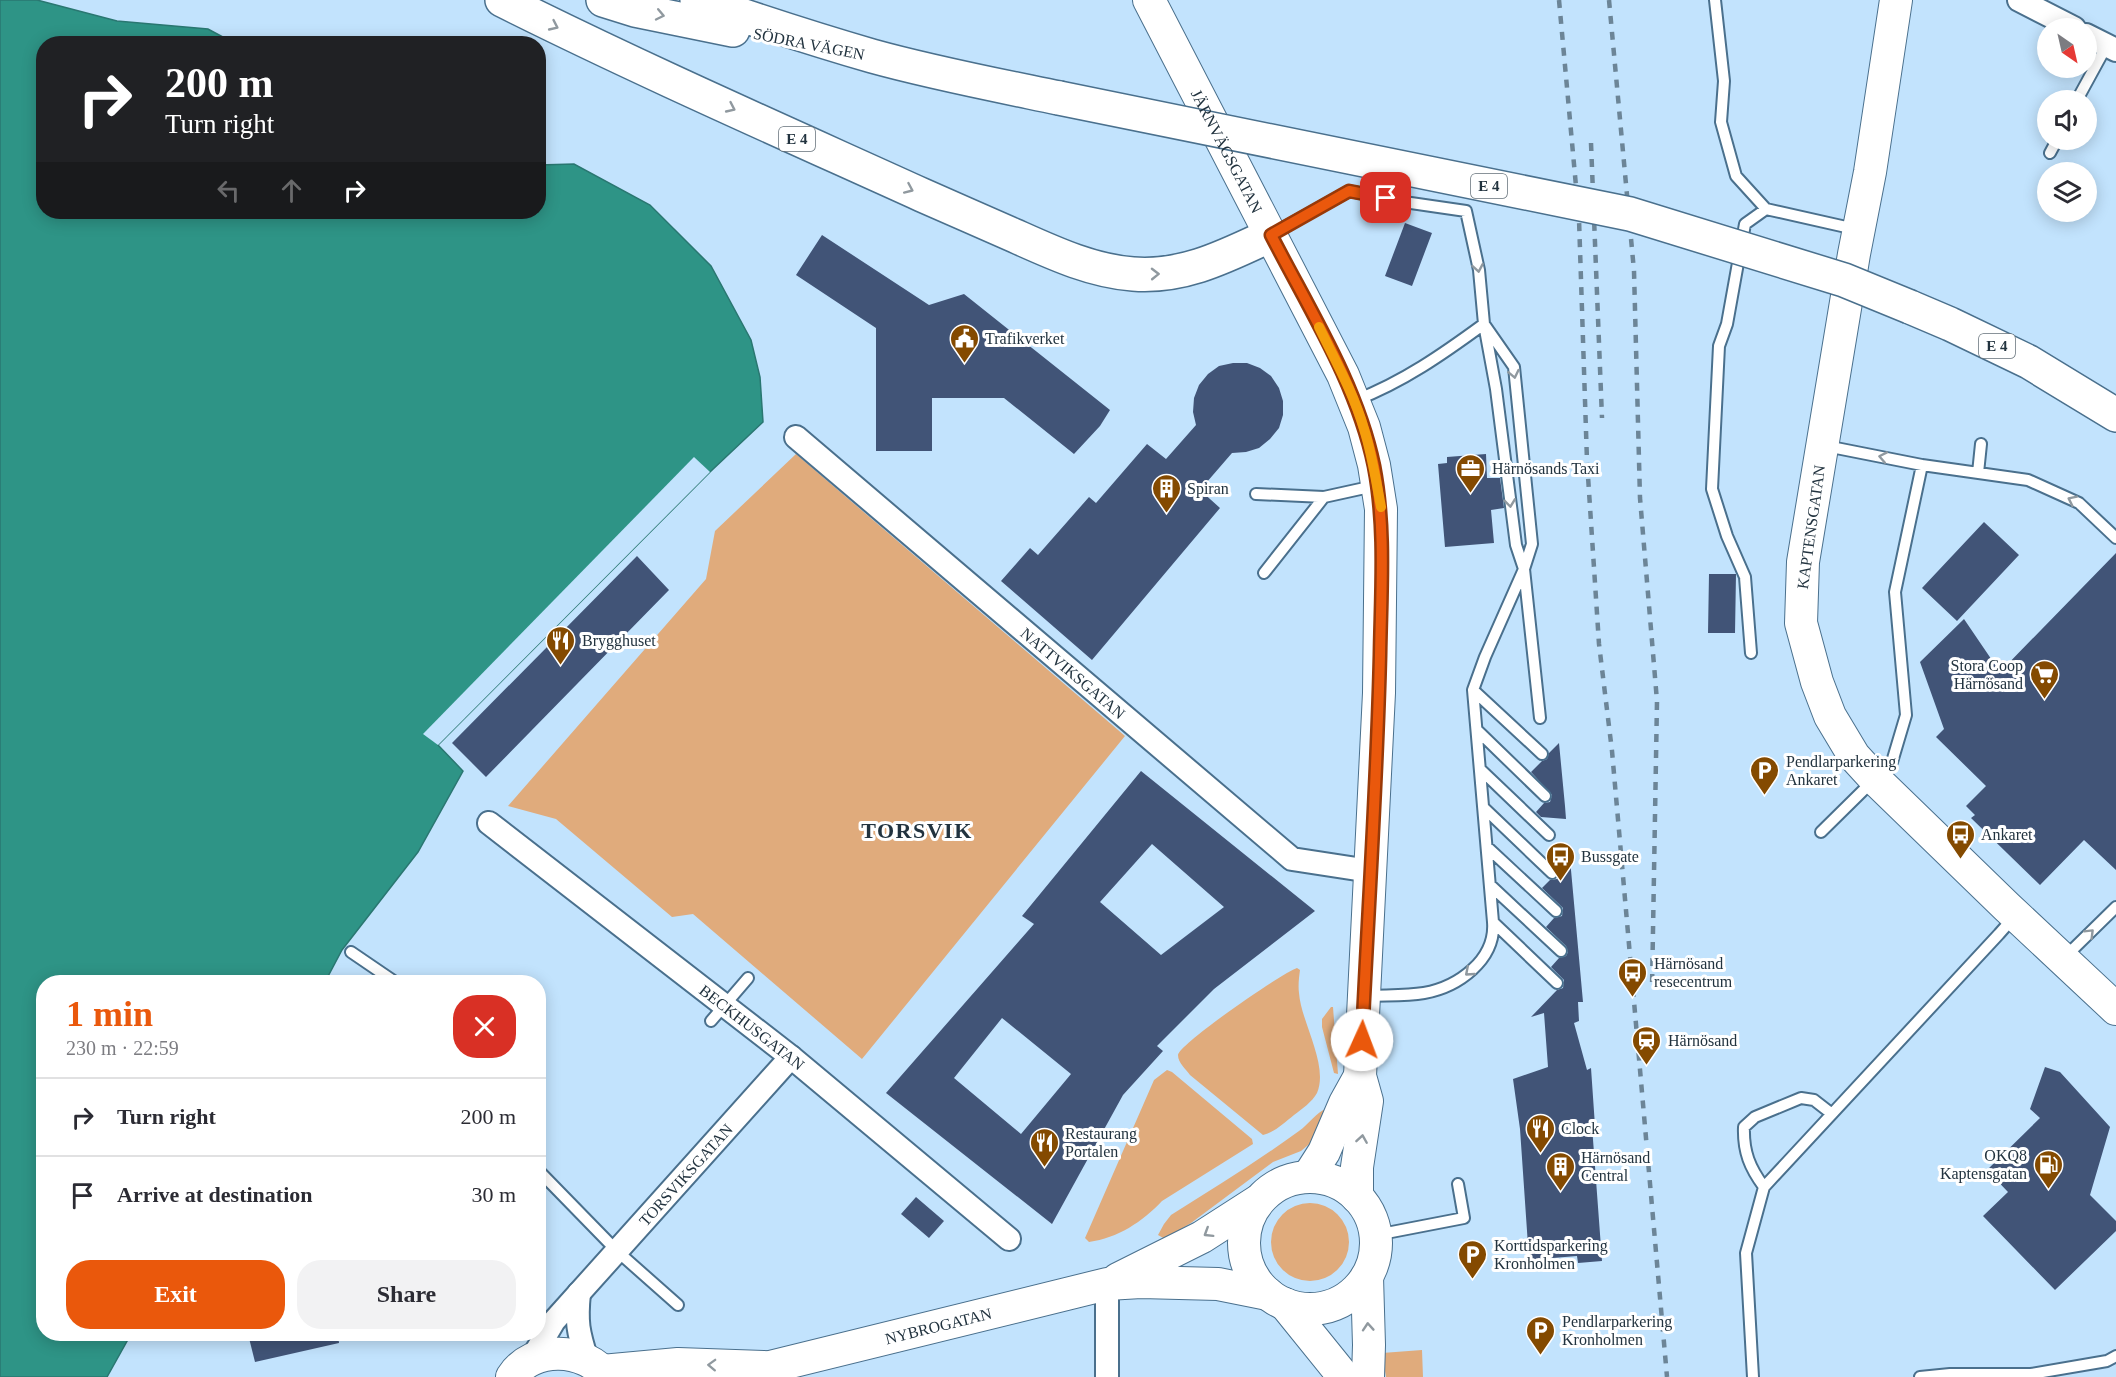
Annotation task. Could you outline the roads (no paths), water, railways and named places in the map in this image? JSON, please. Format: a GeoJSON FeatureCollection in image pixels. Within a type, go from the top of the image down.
{"type":"FeatureCollection","features":[{"type":"Feature","properties":{"kind":"highway","name":"E 4"},"geometry":{"type":"LineString","coordinates":[[502,0],[761,123],[1046,250],[1097,268],[1133,274],[1188,270],[1217,261],[1271,235]]}},
{"type":"Feature","properties":{"kind":"highway","name":"SÖDRA VÄGEN"},"geometry":{"type":"LineString","coordinates":[[603,0],[635,10],[700,24],[873,56]]}},
{"type":"Feature","properties":{"kind":"highway","name":"SÖDRA VÄGEN"},"geometry":{"type":"LineString","coordinates":[[697,0],[793,33],[873,56]]}},
{"type":"Feature","properties":{"kind":"highway","name":"E 4"},"geometry":{"type":"LineString","coordinates":[[873,56],[958,78],[1630,214],[1844,280],[1910,307],[2029,362],[2116,415]]}},
{"type":"Feature","properties":{"kind":"main road","name":"JÄRNVÄGSGATAN"},"geometry":{"type":"LineString","coordinates":[[1149,0],[1343,375],[1364,427],[1381,509],[1379,693],[1360,1076],[1367,1101],[1358,1167],[1357,1197]]}},
{"type":"Feature","properties":{"kind":"main road","name":"KAPTENSGATAN"},"geometry":{"type":"LineString","coordinates":[[1896,0],[1870,172],[1803,562],[1801,623],[1817,682],[1830,716],[1854,756],[1875,780],[2116,1009]]}},
{"type":"Feature","properties":{"kind":"main road","name":"JÄRNVÄGSGATAN"},"geometry":{"type":"LineString","coordinates":[[1308,1177],[1324,1152],[1345,1103],[1360,1076]]}},
{"type":"Feature","properties":{"kind":"main road"},"geometry":{"type":"LineString","coordinates":[[1276,1299],[1303,1309],[1322,1308],[1340,1302],[1355,1292],[1366,1277],[1375,1257],[1376,1235],[1370,1214],[1357,1197],[1340,1184],[1324,1178],[1308,1177],[1289,1180],[1272,1189],[1258,1202],[1248,1220],[1244,1240],[1246,1260],[1254,1279],[1276,1299],[1344,1377]]}},
{"type":"Feature","properties":{"kind":"main road","name":"NYBROGATAN"},"geometry":{"type":"LineString","coordinates":[[1107,1284],[1202,1237],[1258,1202]]}},
{"type":"Feature","properties":{"kind":"main road"},"geometry":{"type":"LineString","coordinates":[[1366,1277],[1368,1377]]}},
{"type":"Feature","properties":{"kind":"main road","name":"NYBROGATAN"},"geometry":{"type":"LineString","coordinates":[[741,1377],[771,1367],[1107,1284],[1141,1281],[1218,1284],[1276,1299]]}},
{"type":"Feature","properties":{"kind":"main road","name":"NYBROGATAN"},"geometry":{"type":"LineString","coordinates":[[521,1369],[549,1354],[568,1354],[599,1369],[678,1364],[771,1367]]}},
{"type":"Feature","properties":{"kind":"street"},"geometry":{"type":"LineString","coordinates":[[2019,0],[2054,18]]}},
{"type":"Feature","properties":{"kind":"street"},"geometry":{"type":"LineString","coordinates":[[2097,41],[2111,48]]}},
{"type":"Feature","properties":{"kind":"street","name":"NATTVIKSGATAN"},"geometry":{"type":"LineString","coordinates":[[796,436],[1292,859],[1370,871]]}},
{"type":"Feature","properties":{"kind":"street","name":"BECKHUSGATAN"},"geometry":{"type":"LineString","coordinates":[[489,823],[718,1013],[791,1057],[1009,1239]]}},
{"type":"Feature","properties":{"kind":"street","name":"TORSVIKSGATAN"},"geometry":{"type":"LineString","coordinates":[[546,1333],[616,1251],[791,1057]]}},
{"type":"Feature","properties":{"kind":"street"},"geometry":{"type":"LineString","coordinates":[[1107,1284],[1107,1377]]}},
{"type":"Feature","properties":{"kind":"street"},"geometry":{"type":"LineString","coordinates":[[579,1293],[578,1333],[599,1369]]}},
{"type":"Feature","properties":{"kind":"street","name":"TORSVIKSGATAN"},"geometry":{"type":"LineString","coordinates":[[521,1369],[540,1341]]}},
{"type":"Feature","properties":{"kind":"lane"},"geometry":{"type":"LineString","coordinates":[[1715,0],[1724,81],[1721,122],[1736,176],[1766,209],[1859,230]]}},
{"type":"Feature","properties":{"kind":"lane"},"geometry":{"type":"LineString","coordinates":[[2084,90],[2111,48]]}},
{"type":"Feature","properties":{"kind":"lane"},"geometry":{"type":"LineString","coordinates":[[1271,235],[1349,191],[1466,211],[1479,270],[1484,324],[1496,389],[1516,545],[1524,569],[1540,718]]}},
{"type":"Feature","properties":{"kind":"lane"},"geometry":{"type":"LineString","coordinates":[[1750,653],[1745,577],[1727,536],[1712,489],[1719,346],[1727,324],[1745,224],[1766,209]]}},
{"type":"Feature","properties":{"kind":"lane"},"geometry":{"type":"LineString","coordinates":[[1353,401],[1419,370],[1484,324]]}},
{"type":"Feature","properties":{"kind":"lane"},"geometry":{"type":"LineString","coordinates":[[1364,996],[1426,993],[1462,978],[1487,954],[1493,941],[1494,922],[1473,690],[1524,569],[1532,544],[1514,368],[1484,324]]}},
{"type":"Feature","properties":{"kind":"lane"},"geometry":{"type":"LineString","coordinates":[[1978,473],[1982,444]]}},
{"type":"Feature","properties":{"kind":"lane"},"geometry":{"type":"LineString","coordinates":[[1822,445],[1922,465],[2028,480],[2079,503],[2116,538]]}},
{"type":"Feature","properties":{"kind":"lane"},"geometry":{"type":"LineString","coordinates":[[1821,832],[1892,762],[1906,715],[1895,592],[1922,465]]}},
{"type":"Feature","properties":{"kind":"lane"},"geometry":{"type":"LineString","coordinates":[[1256,494],[1324,497],[1377,486]]}},
{"type":"Feature","properties":{"kind":"lane"},"geometry":{"type":"LineString","coordinates":[[1264,573],[1324,497]]}},
{"type":"Feature","properties":{"kind":"lane"},"geometry":{"type":"LineString","coordinates":[[1473,690],[1542,754]]}},
{"type":"Feature","properties":{"kind":"lane"},"geometry":{"type":"LineString","coordinates":[[1478,731],[1545,796]]}},
{"type":"Feature","properties":{"kind":"lane"},"geometry":{"type":"LineString","coordinates":[[1481,770],[1549,835]]}},
{"type":"Feature","properties":{"kind":"lane"},"geometry":{"type":"LineString","coordinates":[[1484,808],[1552,873]]}},
{"type":"Feature","properties":{"kind":"lane"},"geometry":{"type":"LineString","coordinates":[[1487,847],[1556,911]]}},
{"type":"Feature","properties":{"kind":"lane"},"geometry":{"type":"LineString","coordinates":[[1490,885],[1560,951]]}},
{"type":"Feature","properties":{"kind":"lane"},"geometry":{"type":"LineString","coordinates":[[2062,959],[2116,907]]}},
{"type":"Feature","properties":{"kind":"lane"},"geometry":{"type":"LineString","coordinates":[[1753,1377],[1746,1253],[1764,1187],[2015,915]]}},
{"type":"Feature","properties":{"kind":"lane"},"geometry":{"type":"LineString","coordinates":[[1494,922],[1557,983]]}},
{"type":"Feature","properties":{"kind":"lane"},"geometry":{"type":"LineString","coordinates":[[351,952],[385,975]]}},
{"type":"Feature","properties":{"kind":"lane"},"geometry":{"type":"LineString","coordinates":[[718,1013],[748,978]]}},
{"type":"Feature","properties":{"kind":"lane"},"geometry":{"type":"LineString","coordinates":[[1764,1187],[1750,1169],[1743,1146],[1743,1127],[1755,1117],[1801,1098],[1814,1100],[1832,1114]]}},
{"type":"Feature","properties":{"kind":"lane"},"geometry":{"type":"LineString","coordinates":[[546,1178],[616,1251],[678,1305]]}},
{"type":"Feature","properties":{"kind":"lane"},"geometry":{"type":"LineString","coordinates":[[1376,1235],[1464,1218],[1458,1184]]}},
{"type":"Feature","properties":{"kind":"lane"},"geometry":{"type":"LineString","coordinates":[[1920,1377],[1950,1374],[2031,1374],[2107,1361],[2116,1356]]}},
{"type":"Feature","properties":{"kind":"railway"},"geometry":{"type":"LineString","coordinates":[[1559,0],[1579,219],[1587,461],[1599,644],[1612,751],[1667,1377]]}},
{"type":"Feature","properties":{"kind":"railway"},"geometry":{"type":"LineString","coordinates":[[1609,0],[1634,271],[1640,498],[1657,701],[1652,988]]}},
{"type":"Feature","properties":{"kind":"railway"},"geometry":{"type":"LineString","coordinates":[[1591,143],[1602,418]]}},
{"type":"Feature","properties":{"kind":"place","name":"Trafikverket"},"geometry":{"type":"Point","coordinates":[964,364]}},
{"type":"Feature","properties":{"kind":"place","name":"Härnösands Taxi"},"geometry":{"type":"Point","coordinates":[1471,494]}},
{"type":"Feature","properties":{"kind":"place","name":"Spiran"},"geometry":{"type":"Point","coordinates":[1166,514]}},
{"type":"Feature","properties":{"kind":"place","name":"Brygghuset"},"geometry":{"type":"Point","coordinates":[561,666]}},
{"type":"Feature","properties":{"kind":"place","name":"Stora Coop Härnösand"},"geometry":{"type":"Point","coordinates":[2044,700]}},
{"type":"Feature","properties":{"kind":"place","name":"Pendlarparkering Ankaret"},"geometry":{"type":"Point","coordinates":[1765,796]}},
{"type":"Feature","properties":{"kind":"place","name":"Ankaret"},"geometry":{"type":"Point","coordinates":[1960,860]}},
{"type":"Feature","properties":{"kind":"place","name":"Bussgate"},"geometry":{"type":"Point","coordinates":[1560,882]}},
{"type":"Feature","properties":{"kind":"place","name":"Härnösand resecentrum"},"geometry":{"type":"Point","coordinates":[1633,998]}},
{"type":"Feature","properties":{"kind":"place","name":"Härnösand"},"geometry":{"type":"Point","coordinates":[1647,1066]}},
{"type":"Feature","properties":{"kind":"place","name":"Clock"},"geometry":{"type":"Point","coordinates":[1540,1154]}},
{"type":"Feature","properties":{"kind":"place","name":"Restaurang Portalen"},"geometry":{"type":"Point","coordinates":[1044,1168]}},
{"type":"Feature","properties":{"kind":"place","name":"OKQ8 Kaptensgatan"},"geometry":{"type":"Point","coordinates":[2048,1190]}},
{"type":"Feature","properties":{"kind":"place","name":"Härnösand Central"},"geometry":{"type":"Point","coordinates":[1560,1192]}},
{"type":"Feature","properties":{"kind":"place","name":"Korttidsparkering Kronholmen"},"geometry":{"type":"Point","coordinates":[1473,1280]}},
{"type":"Feature","properties":{"kind":"place","name":"Pendlarparkering Kronholmen"},"geometry":{"type":"Point","coordinates":[1541,1356]}},
{"type":"Feature","properties":{"kind":"district","name":"TORSVIK"},"geometry":{"type":"Point","coordinates":[917,830]}}]}
